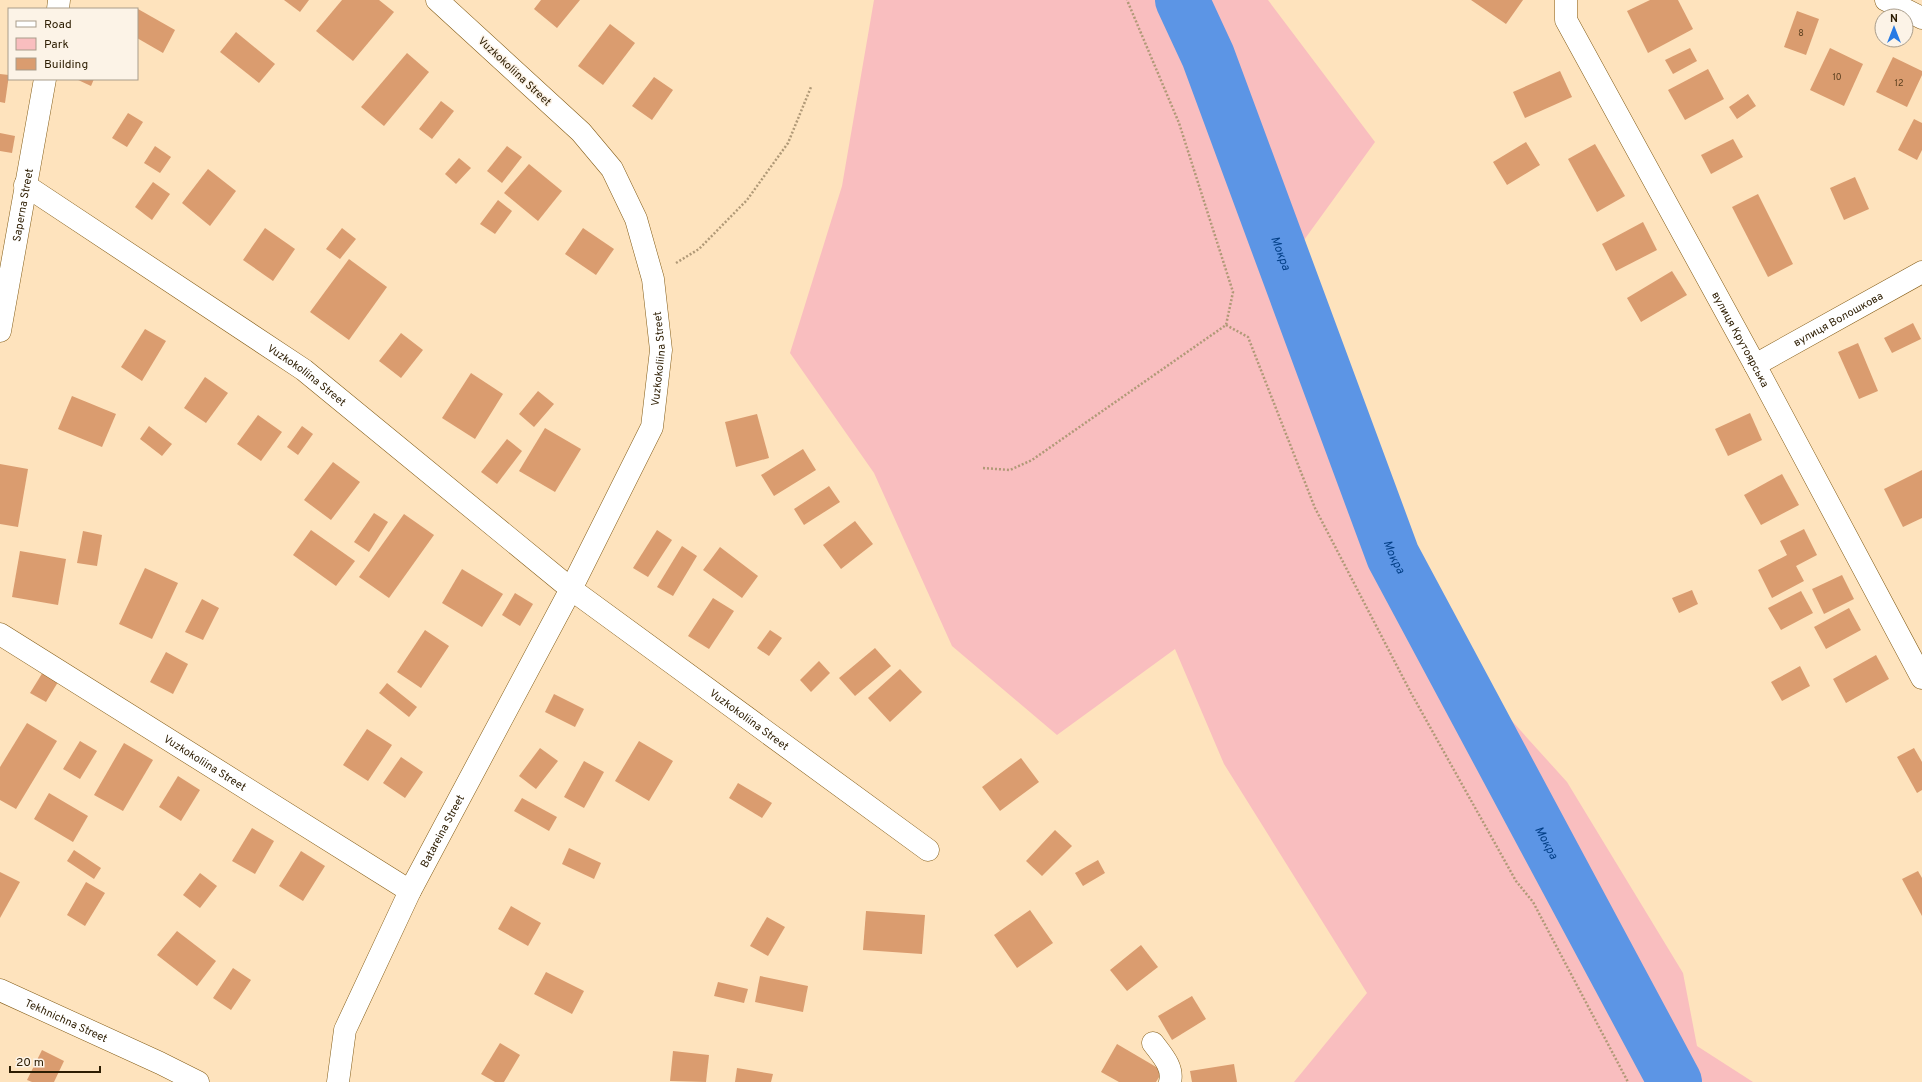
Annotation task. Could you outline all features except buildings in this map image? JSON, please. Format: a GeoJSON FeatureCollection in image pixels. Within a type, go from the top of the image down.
{"type":"FeatureCollection","features":[{"type":"Feature","properties":{"kind":"street","name":"Vuzkokoliina Street"},"geometry":{"type":"LineString","coordinates":[[437,0],[581,132],[612,169],[636,218],[653,279],[661,350],[652,427],[571,589]]}},
{"type":"Feature","properties":{"kind":"street","name":"вулиця Крутоярська"},"geometry":{"type":"LineString","coordinates":[[1566,0],[1566,20],[1755,366],[1922,678]]}},
{"type":"Feature","properties":{"kind":"street"},"geometry":{"type":"LineString","coordinates":[[1886,0],[1922,18]]}},
{"type":"Feature","properties":{"kind":"street","name":"Saperna Street"},"geometry":{"type":"LineString","coordinates":[[0,331],[45,80]]}},
{"type":"Feature","properties":{"kind":"street","name":"Vuzkokoliina Street"},"geometry":{"type":"LineString","coordinates":[[25,185],[304,370],[571,589],[928,850]]}},
{"type":"Feature","properties":{"kind":"street","name":"вулиця Волошкова"},"geometry":{"type":"LineString","coordinates":[[1755,366],[1922,272]]}},
{"type":"Feature","properties":{"kind":"street","name":"Batareina Street"},"geometry":{"type":"LineString","coordinates":[[338,1082],[345,1030],[410,890],[571,589]]}},
{"type":"Feature","properties":{"kind":"street","name":"Vuzkokoliina Street"},"geometry":{"type":"LineString","coordinates":[[0,634],[410,890]]}},
{"type":"Feature","properties":{"kind":"street","name":"Tekhnichna Street"},"geometry":{"type":"LineString","coordinates":[[0,990],[160,1062],[198,1082]]}},
{"type":"Feature","properties":{"kind":"street"},"geometry":{"type":"LineString","coordinates":[[1153,1043],[1167,1062],[1171,1078],[1170,1082]]}},
{"type":"Feature","properties":{"kind":"street"},"geometry":{"type":"LineString","coordinates":[[160,1062],[175,1082]]}},
{"type":"Feature","properties":{"kind":"path"},"geometry":{"type":"LineString","coordinates":[[983,468],[1010,470],[1032,460],[1226,325],[1233,292],[1179,123],[1127,0]]}},
{"type":"Feature","properties":{"kind":"path"},"geometry":{"type":"LineString","coordinates":[[653,279],[699,249],[747,200],[788,143],[811,87]]}},
{"type":"Feature","properties":{"kind":"path"},"geometry":{"type":"LineString","coordinates":[[1226,325],[1248,337],[1319,515],[1411,693],[1516,881],[1533,902],[1628,1082]]}},
{"type":"Feature","properties":{"kind":"green space"},"geometry":{"type":"Polygon","coordinates":[[[874,0],[1268,0],[1375,142],[1270,287],[1371,565],[1567,782],[1683,973],[1697,1046],[1753,1082],[1294,1082],[1367,993],[1224,764],[1175,649],[1057,735],[952,646],[874,473],[790,353],[842,186],[874,0]]]}},
{"type":"Feature","properties":{"kind":"waterway","name":"Мокра"},"geometry":{"type":"LineString","coordinates":[[1182,0],[1208,56],[1393,556],[1675,1082]]}}]}
